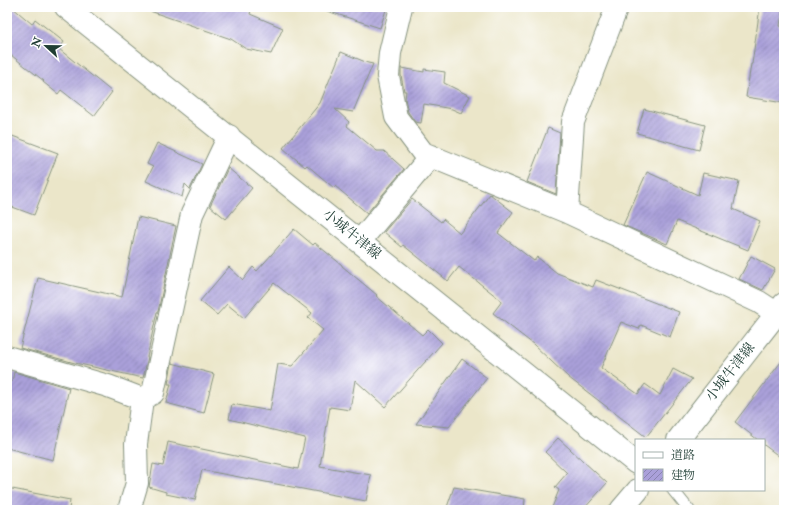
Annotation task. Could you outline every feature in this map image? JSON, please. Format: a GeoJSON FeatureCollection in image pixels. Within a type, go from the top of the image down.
{"type":"FeatureCollection","features":[{"type":"Feature","properties":{"kind":"street","name":"小城牛津線"},"geometry":{"type":"LineString","coordinates":[[66,7],[635,462]]}},
{"type":"Feature","properties":{"kind":"street"},"geometry":{"type":"LineString","coordinates":[[401,7],[390,53],[388,76],[396,117],[423,152],[567,212],[759,302],[780,309]]}},
{"type":"Feature","properties":{"kind":"street"},"geometry":{"type":"LineString","coordinates":[[567,212],[573,122],[616,7]]}},
{"type":"Feature","properties":{"kind":"street"},"geometry":{"type":"LineString","coordinates":[[7,357],[108,386],[142,399],[153,393],[192,214],[229,136]]}},
{"type":"Feature","properties":{"kind":"street"},"geometry":{"type":"LineString","coordinates":[[360,241],[431,156]]}},
{"type":"Feature","properties":{"kind":"street","name":"小城牛津線"},"geometry":{"type":"LineString","coordinates":[[679,439],[780,309]]}},
{"type":"Feature","properties":{"kind":"street"},"geometry":{"type":"LineString","coordinates":[[129,510],[137,483],[136,444],[142,399]]}},
{"type":"Feature","properties":{"kind":"street"},"geometry":{"type":"LineString","coordinates":[[621,510],[637,491]]}},
{"type":"Feature","properties":{"kind":"lane"},"geometry":{"type":"LineString","coordinates":[[674,491],[688,510]]}},
{"type":"Feature","properties":{"kind":"building"},"geometry":{"type":"Polygon","coordinates":[[[7,7],[12,7],[32,24],[35,19],[64,42],[59,49],[112,92],[94,116],[61,90],[58,94],[7,52],[7,7]]]}},
{"type":"Feature","properties":{"kind":"building"},"geometry":{"type":"Polygon","coordinates":[[[148,7],[252,7],[250,14],[283,28],[271,54],[246,49],[231,39],[147,10],[148,7]]]}},
{"type":"Feature","properties":{"kind":"building"},"geometry":{"type":"Polygon","coordinates":[[[327,7],[387,7],[380,28],[327,11],[327,7]]]}},
{"type":"Feature","properties":{"kind":"building"},"geometry":{"type":"Polygon","coordinates":[[[760,7],[783,7],[780,26],[784,27],[784,103],[746,97],[760,7]]]}},
{"type":"Feature","properties":{"kind":"building"},"geometry":{"type":"Polygon","coordinates":[[[341,52],[373,64],[353,112],[335,109],[349,122],[347,126],[377,151],[384,151],[404,169],[367,213],[335,186],[334,188],[307,165],[305,167],[283,148],[320,103],[341,52]]]}},
{"type":"Feature","properties":{"kind":"building"},"geometry":{"type":"Polygon","coordinates":[[[401,68],[424,72],[424,69],[445,72],[444,83],[470,96],[461,113],[452,109],[424,104],[421,123],[415,122],[408,112],[405,99],[406,91],[404,91],[401,68]]]}},
{"type":"Feature","properties":{"kind":"building"},"geometry":{"type":"Polygon","coordinates":[[[644,109],[705,125],[699,150],[637,133],[644,109]]]}},
{"type":"Feature","properties":{"kind":"building"},"geometry":{"type":"Polygon","coordinates":[[[548,128],[560,133],[556,194],[527,182],[548,128]]]}},
{"type":"Feature","properties":{"kind":"building"},"geometry":{"type":"Polygon","coordinates":[[[7,134],[58,153],[34,215],[7,205],[7,134]]]}},
{"type":"Feature","properties":{"kind":"building"},"geometry":{"type":"Polygon","coordinates":[[[157,143],[202,164],[190,189],[185,184],[182,197],[146,181],[153,167],[147,164],[157,143]]]}},
{"type":"Feature","properties":{"kind":"building"},"geometry":{"type":"Polygon","coordinates":[[[228,168],[252,188],[226,219],[210,206],[228,168]]]}},
{"type":"Feature","properties":{"kind":"building"},"geometry":{"type":"Polygon","coordinates":[[[647,172],[698,195],[703,173],[739,181],[733,209],[760,221],[748,250],[677,221],[667,244],[623,225],[647,172]]]}},
{"type":"Feature","properties":{"kind":"building"},"geometry":{"type":"Polygon","coordinates":[[[490,194],[513,212],[498,233],[534,261],[537,257],[557,273],[593,287],[596,280],[679,312],[670,337],[641,325],[639,329],[621,322],[601,368],[638,394],[645,384],[660,395],[673,369],[692,379],[646,437],[568,377],[533,344],[493,313],[502,301],[459,267],[448,281],[403,245],[402,247],[384,232],[412,199],[441,222],[443,219],[460,233],[490,194]]]}},
{"type":"Feature","properties":{"kind":"building"},"geometry":{"type":"Polygon","coordinates":[[[138,217],[176,226],[143,378],[75,363],[20,348],[38,278],[122,297],[138,217]]]}},
{"type":"Feature","properties":{"kind":"building"},"geometry":{"type":"Polygon","coordinates":[[[294,229],[313,245],[315,243],[342,265],[422,335],[428,329],[442,343],[385,407],[355,380],[350,410],[330,407],[320,466],[371,475],[366,501],[202,470],[195,500],[166,494],[166,492],[149,487],[153,464],[163,466],[168,442],[298,469],[305,438],[229,419],[232,404],[270,411],[278,364],[292,366],[323,330],[308,318],[312,313],[274,283],[244,318],[227,304],[217,315],[200,301],[229,267],[243,280],[253,267],[257,271],[294,229]]]}},
{"type":"Feature","properties":{"kind":"building"},"geometry":{"type":"Polygon","coordinates":[[[751,256],[775,269],[763,290],[739,279],[751,256]]]}},
{"type":"Feature","properties":{"kind":"building"},"geometry":{"type":"Polygon","coordinates":[[[784,358],[784,460],[765,446],[765,439],[757,439],[735,422],[784,358]]]}},
{"type":"Feature","properties":{"kind":"building"},"geometry":{"type":"Polygon","coordinates":[[[462,359],[487,378],[449,427],[416,424],[462,359]]]}},
{"type":"Feature","properties":{"kind":"building"},"geometry":{"type":"Polygon","coordinates":[[[172,363],[214,374],[204,413],[166,403],[171,384],[168,384],[172,363]]]}},
{"type":"Feature","properties":{"kind":"building"},"geometry":{"type":"Polygon","coordinates":[[[14,372],[69,388],[53,460],[7,448],[7,381],[12,382],[14,372]]]}},
{"type":"Feature","properties":{"kind":"building"},"geometry":{"type":"Polygon","coordinates":[[[558,438],[607,483],[583,510],[551,510],[559,490],[555,487],[567,473],[545,452],[558,438]]]}},
{"type":"Feature","properties":{"kind":"building"},"geometry":{"type":"Polygon","coordinates":[[[454,487],[525,499],[524,510],[446,510],[454,487]]]}},
{"type":"Feature","properties":{"kind":"building"},"geometry":{"type":"Polygon","coordinates":[[[7,488],[70,500],[69,510],[7,510],[7,488]]]}}]}
